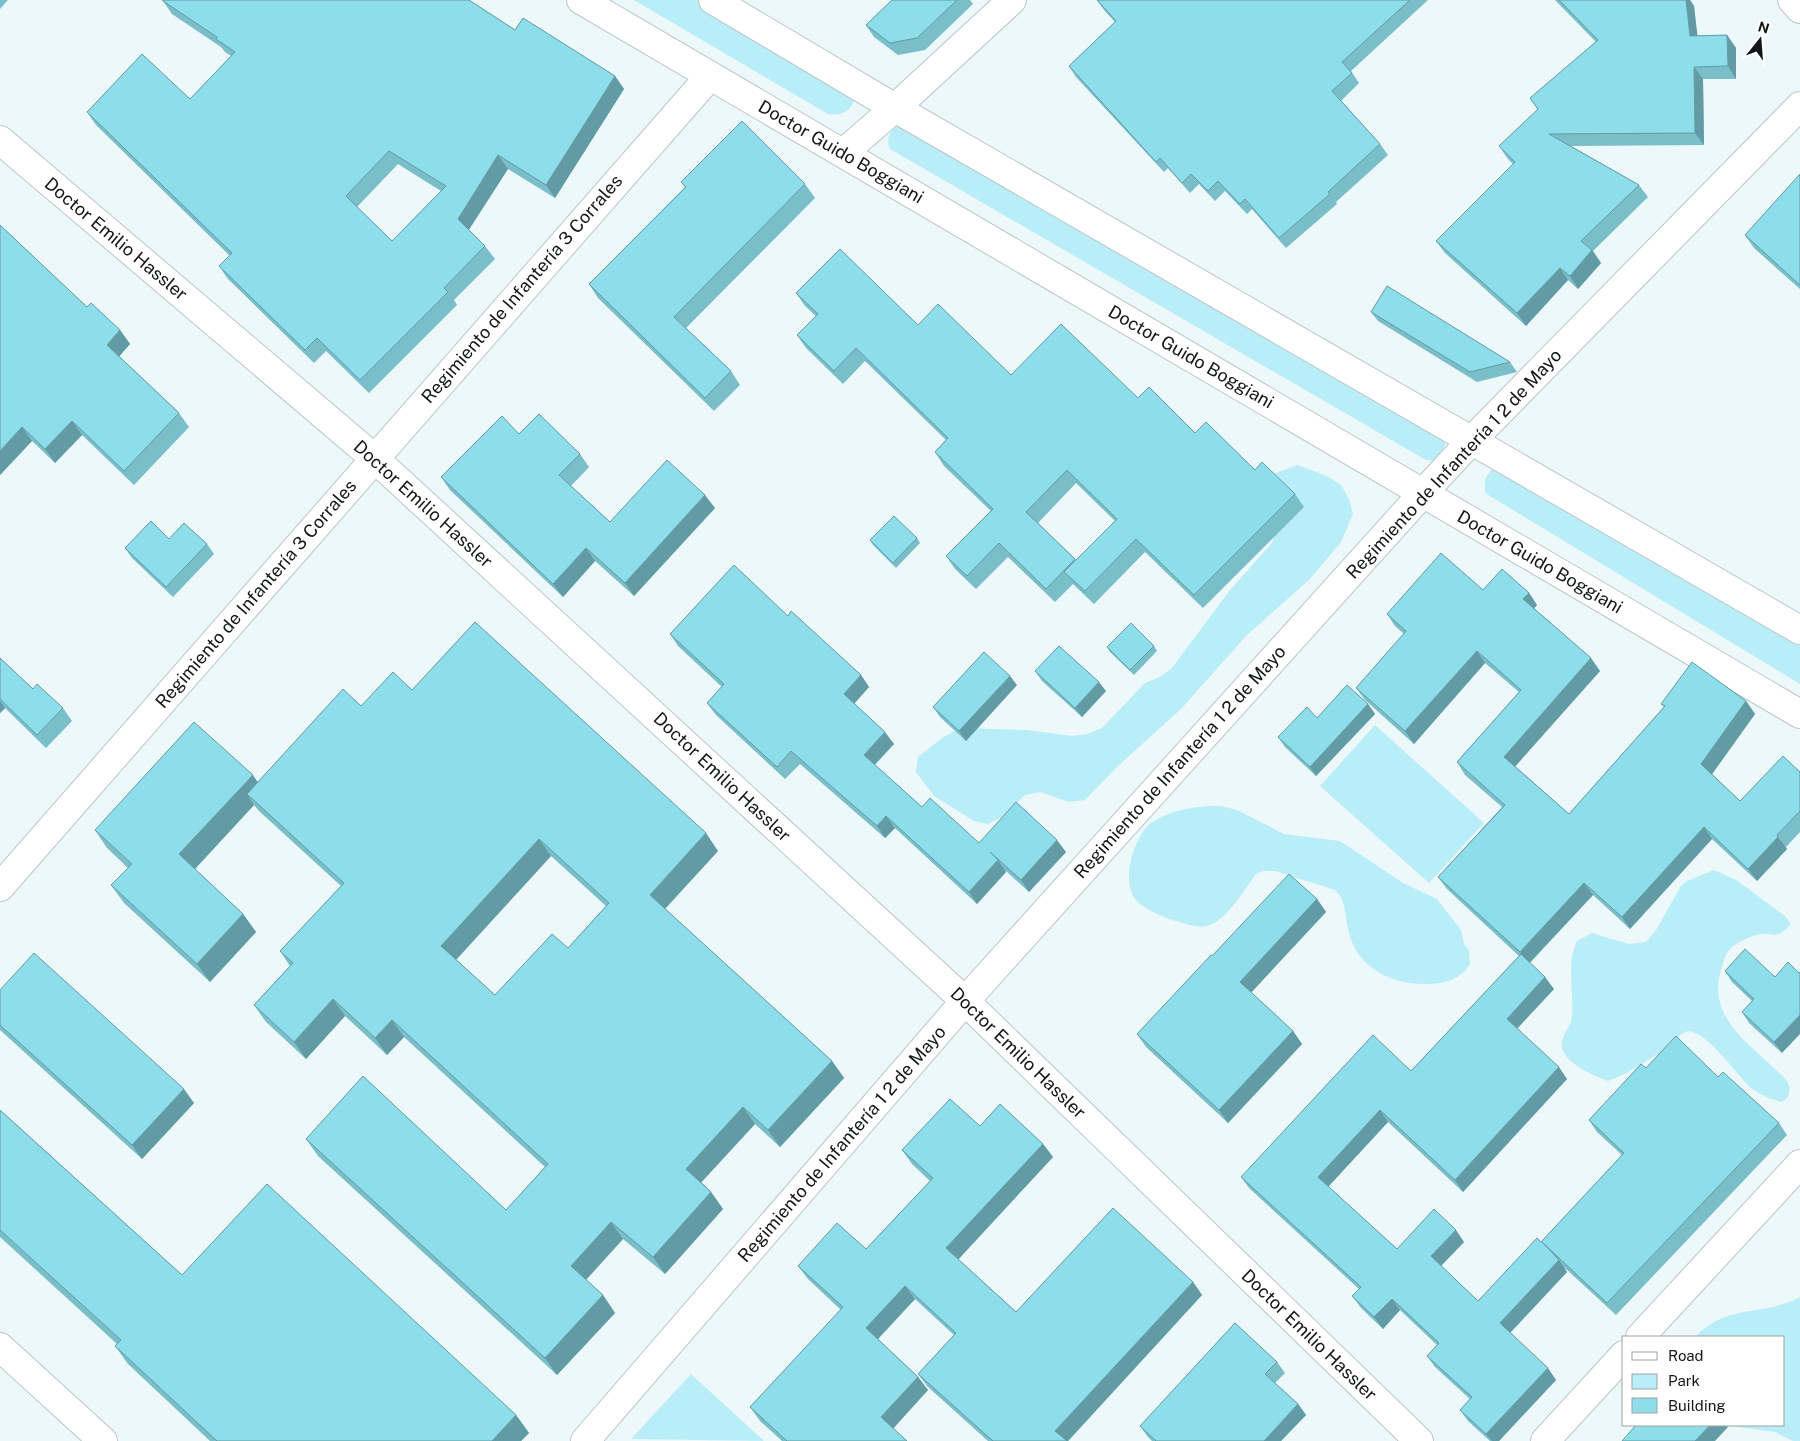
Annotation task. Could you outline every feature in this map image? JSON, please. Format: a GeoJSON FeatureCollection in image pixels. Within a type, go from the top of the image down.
{"type":"FeatureCollection","features":[{"type":"Feature","properties":{"kind":"main road","name":"Doctor Guido Boggiani"},"geometry":{"type":"LineString","coordinates":[[582,0],[1800,714]]}},
{"type":"Feature","properties":{"kind":"main road"},"geometry":{"type":"LineString","coordinates":[[713,0],[896,108],[1473,439],[1800,630]]}},
{"type":"Feature","properties":{"kind":"main road"},"geometry":{"type":"LineString","coordinates":[[843,153],[896,108],[1012,0]]}},
{"type":"Feature","properties":{"kind":"main road"},"geometry":{"type":"LineString","coordinates":[[1792,0],[1800,9]]}},
{"type":"Feature","properties":{"kind":"main road","name":"Regimiento de Infantería 3 Corrales"},"geometry":{"type":"LineString","coordinates":[[0,887],[710,76]]}},
{"type":"Feature","properties":{"kind":"main road","name":"Regimiento de Infantería 1 2 de Mayo"},"geometry":{"type":"LineString","coordinates":[[585,1441],[965,1001],[1423,493],[1473,439],[1800,106]]}},
{"type":"Feature","properties":{"kind":"main road","name":"Doctor Emilio Hassler"},"geometry":{"type":"LineString","coordinates":[[0,140],[374,458],[965,1001],[1419,1441]]}},
{"type":"Feature","properties":{"kind":"main road"},"geometry":{"type":"LineString","coordinates":[[1641,1336],[1800,1164]]}},
{"type":"Feature","properties":{"kind":"main road"},"geometry":{"type":"LineString","coordinates":[[0,1346],[103,1441]]}},
{"type":"Feature","properties":{"kind":"main road"},"geometry":{"type":"LineString","coordinates":[[1545,1441],[1622,1357]]}},
{"type":"Feature","properties":{"kind":"green space"},"geometry":{"type":"Polygon","coordinates":[[[634,0],[699,0],[852,88],[854,100],[852,105],[840,114],[828,114],[634,0]]]}},
{"type":"Feature","properties":{"kind":"green space"},"geometry":{"type":"Polygon","coordinates":[[[906,122],[1447,437],[1442,451],[1432,461],[1426,460],[890,149],[888,140],[891,132],[897,126],[906,122]]]}},
{"type":"Feature","properties":{"kind":"green space"},"geometry":{"type":"Polygon","coordinates":[[[1297,465],[1327,476],[1341,485],[1349,499],[1353,514],[1341,542],[1309,580],[1247,635],[1181,709],[1118,766],[1085,800],[1069,802],[1040,792],[1025,795],[1002,817],[988,824],[974,821],[934,796],[916,772],[918,757],[942,738],[961,728],[1027,730],[1072,736],[1087,734],[1102,728],[1145,683],[1160,677],[1172,668],[1230,590],[1273,542],[1271,475],[1297,465]]]}},
{"type":"Feature","properties":{"kind":"green space"},"geometry":{"type":"Polygon","coordinates":[[[1503,468],[1800,646],[1800,684],[1485,493],[1485,479],[1491,470],[1503,468]]]}},
{"type":"Feature","properties":{"kind":"green space"},"geometry":{"type":"Polygon","coordinates":[[[1375,725],[1484,823],[1429,883],[1320,786],[1375,725]]]}},
{"type":"Feature","properties":{"kind":"green space"},"geometry":{"type":"Polygon","coordinates":[[[1203,806],[1221,806],[1237,810],[1284,834],[1340,841],[1403,883],[1437,899],[1461,930],[1464,944],[1469,950],[1470,964],[1457,977],[1440,983],[1414,984],[1390,978],[1369,965],[1360,956],[1349,933],[1342,899],[1335,890],[1275,871],[1263,871],[1256,874],[1230,910],[1210,925],[1193,926],[1171,920],[1144,907],[1131,892],[1129,871],[1135,848],[1145,829],[1158,818],[1175,812],[1203,806]]]}},
{"type":"Feature","properties":{"kind":"green space"},"geometry":{"type":"Polygon","coordinates":[[[1714,870],[1736,880],[1785,916],[1791,924],[1777,935],[1758,935],[1747,938],[1733,946],[1725,957],[1718,988],[1720,1004],[1727,1019],[1737,1033],[1787,1081],[1790,1088],[1788,1097],[1782,1102],[1758,1093],[1751,1088],[1720,1053],[1701,1036],[1692,1032],[1682,1033],[1667,1047],[1644,1063],[1608,1081],[1576,1065],[1563,1051],[1563,1037],[1570,1024],[1572,1015],[1571,968],[1577,941],[1592,933],[1629,944],[1646,942],[1656,930],[1681,886],[1687,881],[1714,870]]]}},
{"type":"Feature","properties":{"kind":"green space"},"geometry":{"type":"Polygon","coordinates":[[[1800,1297],[1800,1441],[1793,1441],[1775,1432],[1731,1426],[1785,1426],[1785,1336],[1696,1336],[1707,1326],[1720,1319],[1786,1303],[1800,1297]]]}},
{"type":"Feature","properties":{"kind":"green space"},"geometry":{"type":"Polygon","coordinates":[[[691,1374],[764,1441],[631,1439],[691,1374]]]}},
{"type":"Feature","properties":{"kind":"building"},"geometry":{"type":"Polygon","coordinates":[[[469,0],[515,30],[523,18],[615,76],[546,185],[498,155],[458,219],[485,246],[444,288],[448,292],[360,380],[317,338],[305,350],[219,266],[232,253],[87,112],[142,54],[190,99],[235,52],[216,39],[217,37],[163,1],[469,0]],[[389,151],[346,196],[392,241],[446,186],[389,151]]]}},
{"type":"Feature","properties":{"kind":"building"},"geometry":{"type":"Polygon","coordinates":[[[892,0],[957,0],[917,38],[890,43],[866,25],[892,0]]]}},
{"type":"Feature","properties":{"kind":"building"},"geometry":{"type":"Polygon","coordinates":[[[1097,0],[1410,0],[1342,62],[1352,73],[1332,91],[1380,144],[1328,192],[1330,194],[1279,238],[1245,199],[1240,204],[1218,181],[1208,191],[1191,174],[1182,183],[1160,158],[1156,162],[1069,66],[1116,21],[1097,0]]]}},
{"type":"Feature","properties":{"kind":"building"},"geometry":{"type":"Polygon","coordinates":[[[1559,0],[1686,0],[1690,36],[1727,35],[1728,66],[1694,67],[1695,133],[1549,134],[1639,185],[1581,241],[1592,250],[1570,276],[1560,268],[1517,313],[1436,241],[1515,162],[1499,146],[1538,109],[1530,98],[1598,40],[1559,0]]]}},
{"type":"Feature","properties":{"kind":"building"},"geometry":{"type":"Polygon","coordinates":[[[742,121],[805,184],[674,317],[731,371],[705,398],[589,284],[686,187],[681,182],[742,121]]]}},
{"type":"Feature","properties":{"kind":"building"},"geometry":{"type":"Polygon","coordinates":[[[1800,174],[1800,285],[1745,235],[1800,174]]]}},
{"type":"Feature","properties":{"kind":"building"},"geometry":{"type":"Polygon","coordinates":[[[0,225],[87,307],[91,303],[120,330],[107,345],[179,413],[124,471],[72,421],[45,449],[22,427],[0,451],[0,225]]]}},
{"type":"Feature","properties":{"kind":"building"},"geometry":{"type":"Polygon","coordinates":[[[840,249],[918,325],[938,304],[1011,375],[1061,324],[1138,398],[1149,387],[1195,433],[1206,422],[1255,470],[1262,462],[1295,494],[1194,595],[1136,539],[1085,591],[1064,572],[1117,519],[1067,470],[1026,512],[1075,559],[1046,589],[999,543],[967,576],[946,556],[993,509],[935,452],[948,438],[856,348],[834,371],[797,335],[818,314],[796,293],[840,249]]]}},
{"type":"Feature","properties":{"kind":"building"},"geometry":{"type":"Polygon","coordinates":[[[1387,286],[1510,362],[1470,372],[1371,312],[1387,286]]]}},
{"type":"Feature","properties":{"kind":"building"},"geometry":{"type":"Polygon","coordinates":[[[539,414],[580,454],[559,475],[610,522],[667,460],[705,495],[625,583],[586,548],[553,584],[441,477],[502,416],[519,434],[539,414]]]}},
{"type":"Feature","properties":{"kind":"building"},"geometry":{"type":"Polygon","coordinates":[[[894,516],[917,538],[893,563],[870,540],[894,516]]]}},
{"type":"Feature","properties":{"kind":"building"},"geometry":{"type":"Polygon","coordinates":[[[151,521],[169,539],[184,523],[207,544],[166,587],[125,548],[151,521]]]}},
{"type":"Feature","properties":{"kind":"building"},"geometry":{"type":"Polygon","coordinates":[[[1441,553],[1483,590],[1502,569],[1529,593],[1523,599],[1591,658],[1504,757],[1569,814],[1665,706],[1661,704],[1692,662],[1746,701],[1701,764],[1740,801],[1783,756],[1800,772],[1800,811],[1748,869],[1704,827],[1622,917],[1584,883],[1520,952],[1438,877],[1505,805],[1457,762],[1521,690],[1477,651],[1405,731],[1356,688],[1406,631],[1387,614],[1441,553]]]}},
{"type":"Feature","properties":{"kind":"building"},"geometry":{"type":"Polygon","coordinates":[[[734,565],[788,616],[791,611],[861,675],[844,694],[885,732],[864,755],[922,807],[930,798],[979,843],[1016,802],[1057,840],[1021,880],[990,852],[998,860],[969,892],[886,816],[877,826],[791,751],[777,767],[707,703],[724,684],[670,634],[734,565]]]}},
{"type":"Feature","properties":{"kind":"building"},"geometry":{"type":"Polygon","coordinates":[[[475,622],[706,833],[650,895],[832,1061],[768,1130],[743,1107],[686,1169],[711,1192],[653,1257],[611,1222],[571,1266],[603,1295],[545,1358],[306,1139],[363,1076],[506,1210],[548,1164],[392,1020],[375,1038],[333,999],[294,1042],[254,1005],[293,963],[280,951],[344,883],[247,794],[343,689],[361,706],[393,672],[412,690],[475,622]],[[539,839],[441,946],[495,995],[552,934],[568,948],[609,903],[539,839]]]}},
{"type":"Feature","properties":{"kind":"building"},"geometry":{"type":"Polygon","coordinates":[[[1131,623],[1154,646],[1130,670],[1107,647],[1131,623]]]}},
{"type":"Feature","properties":{"kind":"building"},"geometry":{"type":"Polygon","coordinates":[[[1059,646],[1099,682],[1075,708],[1035,671],[1059,646]]]}},
{"type":"Feature","properties":{"kind":"building"},"geometry":{"type":"Polygon","coordinates":[[[984,652],[1010,676],[959,731],[933,707],[984,652]]]}},
{"type":"Feature","properties":{"kind":"building"},"geometry":{"type":"Polygon","coordinates":[[[0,658],[33,689],[37,684],[63,708],[37,735],[0,699],[0,658]]]}},
{"type":"Feature","properties":{"kind":"building"},"geometry":{"type":"Polygon","coordinates":[[[1347,685],[1368,704],[1310,767],[1278,737],[1307,707],[1317,718],[1347,685]]]}},
{"type":"Feature","properties":{"kind":"building"},"geometry":{"type":"Polygon","coordinates":[[[194,722],[253,775],[179,854],[243,914],[197,964],[111,885],[132,864],[95,830],[194,722]]]}},
{"type":"Feature","properties":{"kind":"building"},"geometry":{"type":"Polygon","coordinates":[[[1289,874],[1317,899],[1240,982],[1293,1031],[1219,1110],[1137,1034],[1289,874]]]}},
{"type":"Feature","properties":{"kind":"building"},"geometry":{"type":"Polygon","coordinates":[[[1745,949],[1775,977],[1788,962],[1800,972],[1800,1015],[1774,1042],[1742,1012],[1754,999],[1725,971],[1745,949]]]}},
{"type":"Feature","properties":{"kind":"building"},"geometry":{"type":"Polygon","coordinates":[[[34,953],[184,1089],[132,1145],[0,1025],[0,990],[34,953]]]}},
{"type":"Feature","properties":{"kind":"building"},"geometry":{"type":"Polygon","coordinates":[[[1521,954],[1545,977],[1507,1019],[1559,1067],[1455,1180],[1380,1110],[1318,1177],[1397,1249],[1434,1209],[1456,1230],[1431,1256],[1478,1301],[1537,1238],[1541,1242],[1624,1153],[1589,1120],[1641,1064],[1646,1068],[1676,1036],[1718,1077],[1723,1072],[1779,1123],[1607,1303],[1542,1242],[1559,1260],[1500,1323],[1548,1368],[1486,1434],[1460,1410],[1472,1397],[1427,1356],[1439,1343],[1392,1299],[1374,1317],[1352,1296],[1361,1287],[1241,1177],[1373,1035],[1411,1071],[1521,954]]]}},
{"type":"Feature","properties":{"kind":"building"},"geometry":{"type":"Polygon","coordinates":[[[950,1099],[980,1126],[1000,1104],[1043,1144],[946,1248],[1016,1312],[1113,1208],[1193,1282],[1055,1431],[1067,1441],[993,1441],[918,1374],[956,1333],[905,1286],[866,1328],[918,1377],[881,1417],[907,1441],[787,1441],[750,1407],[843,1307],[798,1266],[837,1223],[866,1249],[933,1178],[902,1150],[950,1099]]]}},
{"type":"Feature","properties":{"kind":"building"},"geometry":{"type":"Polygon","coordinates":[[[0,1110],[182,1275],[267,1184],[516,1415],[492,1441],[217,1441],[115,1346],[121,1340],[0,1230],[0,1110]]]}},
{"type":"Feature","properties":{"kind":"building"},"geometry":{"type":"Polygon","coordinates":[[[1235,1323],[1277,1362],[1265,1374],[1298,1404],[1264,1441],[1156,1441],[1140,1426],[1235,1323]]]}},
{"type":"Feature","properties":{"kind":"building"},"geometry":{"type":"Polygon","coordinates":[[[1635,1426],[1709,1426],[1695,1441],[1622,1441],[1635,1426]]]}}]}
